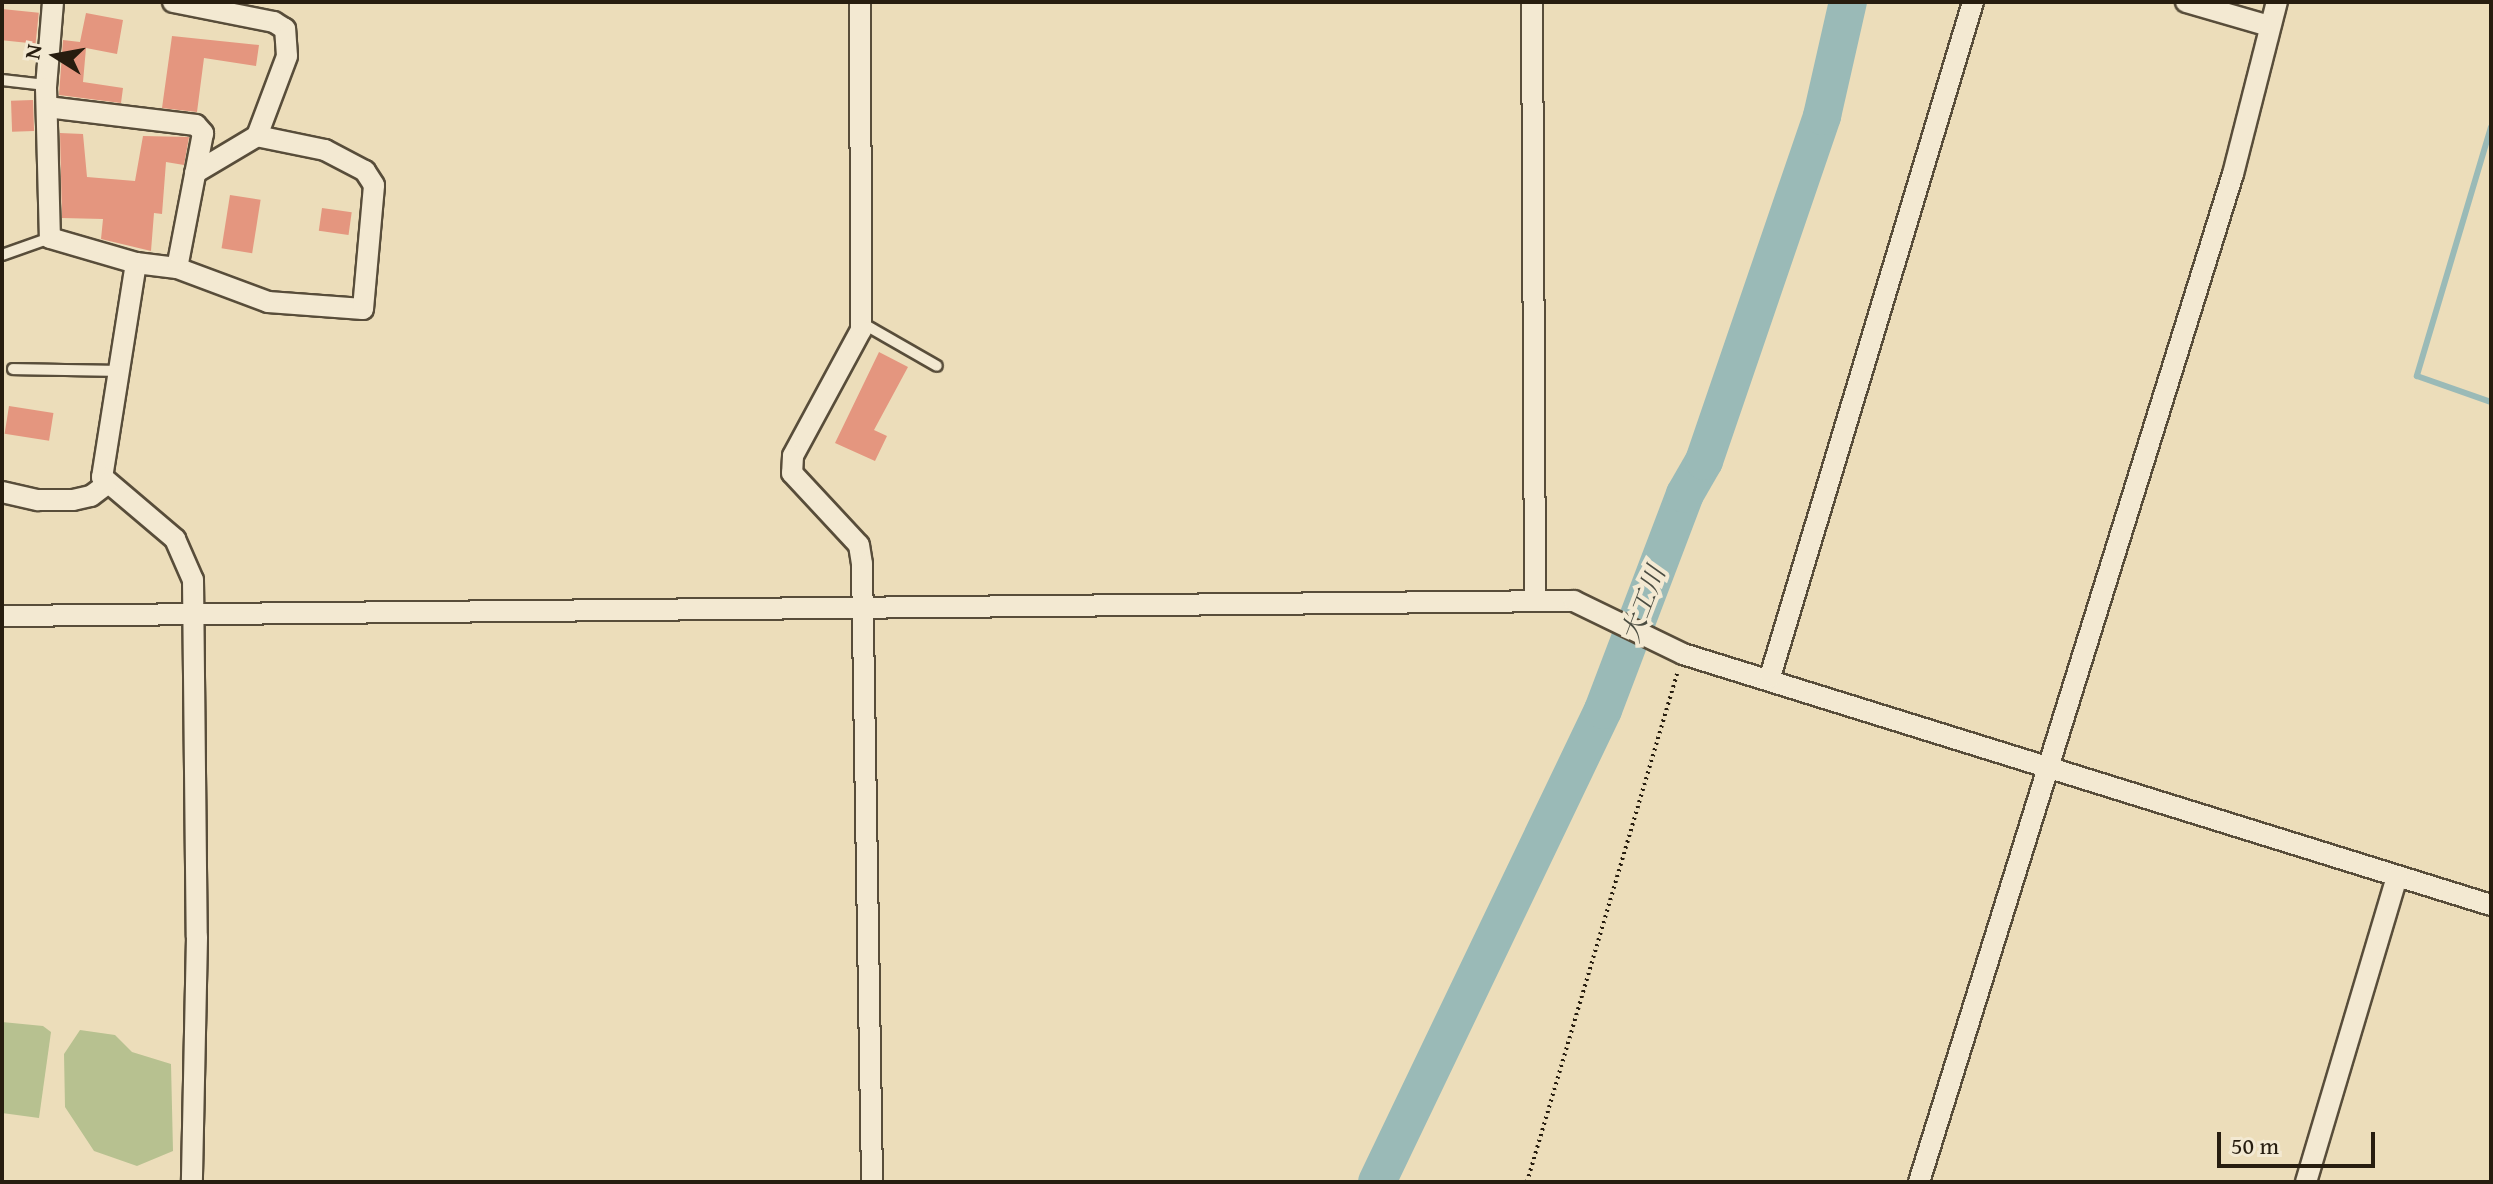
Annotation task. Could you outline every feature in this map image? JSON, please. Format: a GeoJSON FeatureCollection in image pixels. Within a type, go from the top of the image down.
{"type":"FeatureCollection","features":[{"type":"Feature","properties":{"kind":"street"},"geometry":{"type":"LineString","coordinates":[[53,2],[46,85],[50,238],[136,263],[177,268],[268,302],[363,309],[368,303],[374,185],[365,171],[325,150],[257,136],[195,173]]}},
{"type":"Feature","properties":{"kind":"street"},"geometry":{"type":"LineString","coordinates":[[173,2],[274,22],[285,29],[287,56],[257,127],[257,136]]}},
{"type":"Feature","properties":{"kind":"street"},"geometry":{"type":"LineString","coordinates":[[860,2],[862,323],[793,456],[792,473],[859,545],[872,1182]]}},
{"type":"Feature","properties":{"kind":"street"},"geometry":{"type":"LineString","coordinates":[[1532,2],[1535,599]]}},
{"type":"Feature","properties":{"kind":"street"},"geometry":{"type":"LineString","coordinates":[[1770,677],[1973,2]]}},
{"type":"Feature","properties":{"kind":"street"},"geometry":{"type":"LineString","coordinates":[[2186,2],[2269,26]]}},
{"type":"Feature","properties":{"kind":"street"},"geometry":{"type":"LineString","coordinates":[[1919,1182],[2045,765],[2233,174],[2277,2]]}},
{"type":"Feature","properties":{"kind":"street"},"geometry":{"type":"LineString","coordinates":[[47,107],[196,125],[203,133],[177,268]]}},
{"type":"Feature","properties":{"kind":"street"},"geometry":{"type":"LineString","coordinates":[[136,263],[102,477],[146,509],[175,539],[193,580],[197,937],[192,1182]]}},
{"type":"Feature","properties":{"kind":"street"},"geometry":{"type":"LineString","coordinates":[[2,492],[73,500],[91,496],[108,483]]}},
{"type":"Feature","properties":{"kind":"street"},"geometry":{"type":"LineString","coordinates":[[2,616],[862,605],[1574,601],[1683,654],[1770,677],[2491,905]]}},
{"type":"Feature","properties":{"kind":"street"},"geometry":{"type":"LineString","coordinates":[[2306,1182],[2397,877]]}},
{"type":"Feature","properties":{"kind":"lane"},"geometry":{"type":"LineString","coordinates":[[2,80],[46,85]]}},
{"type":"Feature","properties":{"kind":"lane"},"geometry":{"type":"LineString","coordinates":[[2,255],[50,238]]}},
{"type":"Feature","properties":{"kind":"lane"},"geometry":{"type":"LineString","coordinates":[[862,323],[937,366]]}},
{"type":"Feature","properties":{"kind":"lane"},"geometry":{"type":"LineString","coordinates":[[13,369],[117,371]]}},
{"type":"Feature","properties":{"kind":"path"},"geometry":{"type":"LineString","coordinates":[[1527,1182],[1683,654]]}},
{"type":"Feature","properties":{"kind":"green space"},"geometry":{"type":"Polygon","coordinates":[[[2,1022],[43,1026],[51,1032],[39,1118],[2,1113],[2,1022]]]}},
{"type":"Feature","properties":{"kind":"green space"},"geometry":{"type":"Polygon","coordinates":[[[80,1030],[115,1035],[132,1052],[171,1064],[173,1151],[137,1166],[94,1151],[65,1107],[64,1054],[80,1030]]]}},
{"type":"Feature","properties":{"kind":"building"},"geometry":{"type":"Polygon","coordinates":[[[2,9],[39,13],[36,44],[2,40],[2,9]]]}},
{"type":"Feature","properties":{"kind":"building"},"geometry":{"type":"Polygon","coordinates":[[[86,13],[123,20],[117,54],[86,48],[83,82],[123,88],[121,103],[59,95],[63,40],[80,42],[86,13]]]}},
{"type":"Feature","properties":{"kind":"building"},"geometry":{"type":"Polygon","coordinates":[[[172,36],[259,45],[256,66],[204,58],[197,112],[162,108],[172,36]]]}},
{"type":"Feature","properties":{"kind":"building"},"geometry":{"type":"Polygon","coordinates":[[[33,100],[34,131],[12,132],[11,101],[33,100]]]}},
{"type":"Feature","properties":{"kind":"building"},"geometry":{"type":"Polygon","coordinates":[[[60,133],[83,134],[87,177],[135,181],[143,136],[189,137],[184,165],[166,162],[162,214],[154,213],[151,251],[101,239],[103,219],[62,218],[60,133]]]}},
{"type":"Feature","properties":{"kind":"building"},"geometry":{"type":"Polygon","coordinates":[[[230,195],[261,200],[252,253],[222,248],[230,195]]]}},
{"type":"Feature","properties":{"kind":"building"},"geometry":{"type":"Polygon","coordinates":[[[322,208],[352,212],[349,235],[319,231],[322,208]]]}},
{"type":"Feature","properties":{"kind":"building"},"geometry":{"type":"Polygon","coordinates":[[[879,352],[908,367],[874,430],[887,436],[875,461],[835,443],[879,352]]]}},
{"type":"Feature","properties":{"kind":"building"},"geometry":{"type":"Polygon","coordinates":[[[9,406],[53,413],[49,441],[5,434],[9,406]]]}},
{"type":"Feature","properties":{"kind":"waterway","name":"大工川"},"geometry":{"type":"LineString","coordinates":[[1377,1182],[1603,710],[1685,494],[1704,461],[1822,116],[1848,2]]}},
{"type":"Feature","properties":{"kind":"waterway"},"geometry":{"type":"LineString","coordinates":[[2491,127],[2417,376],[2491,402]]}}]}
